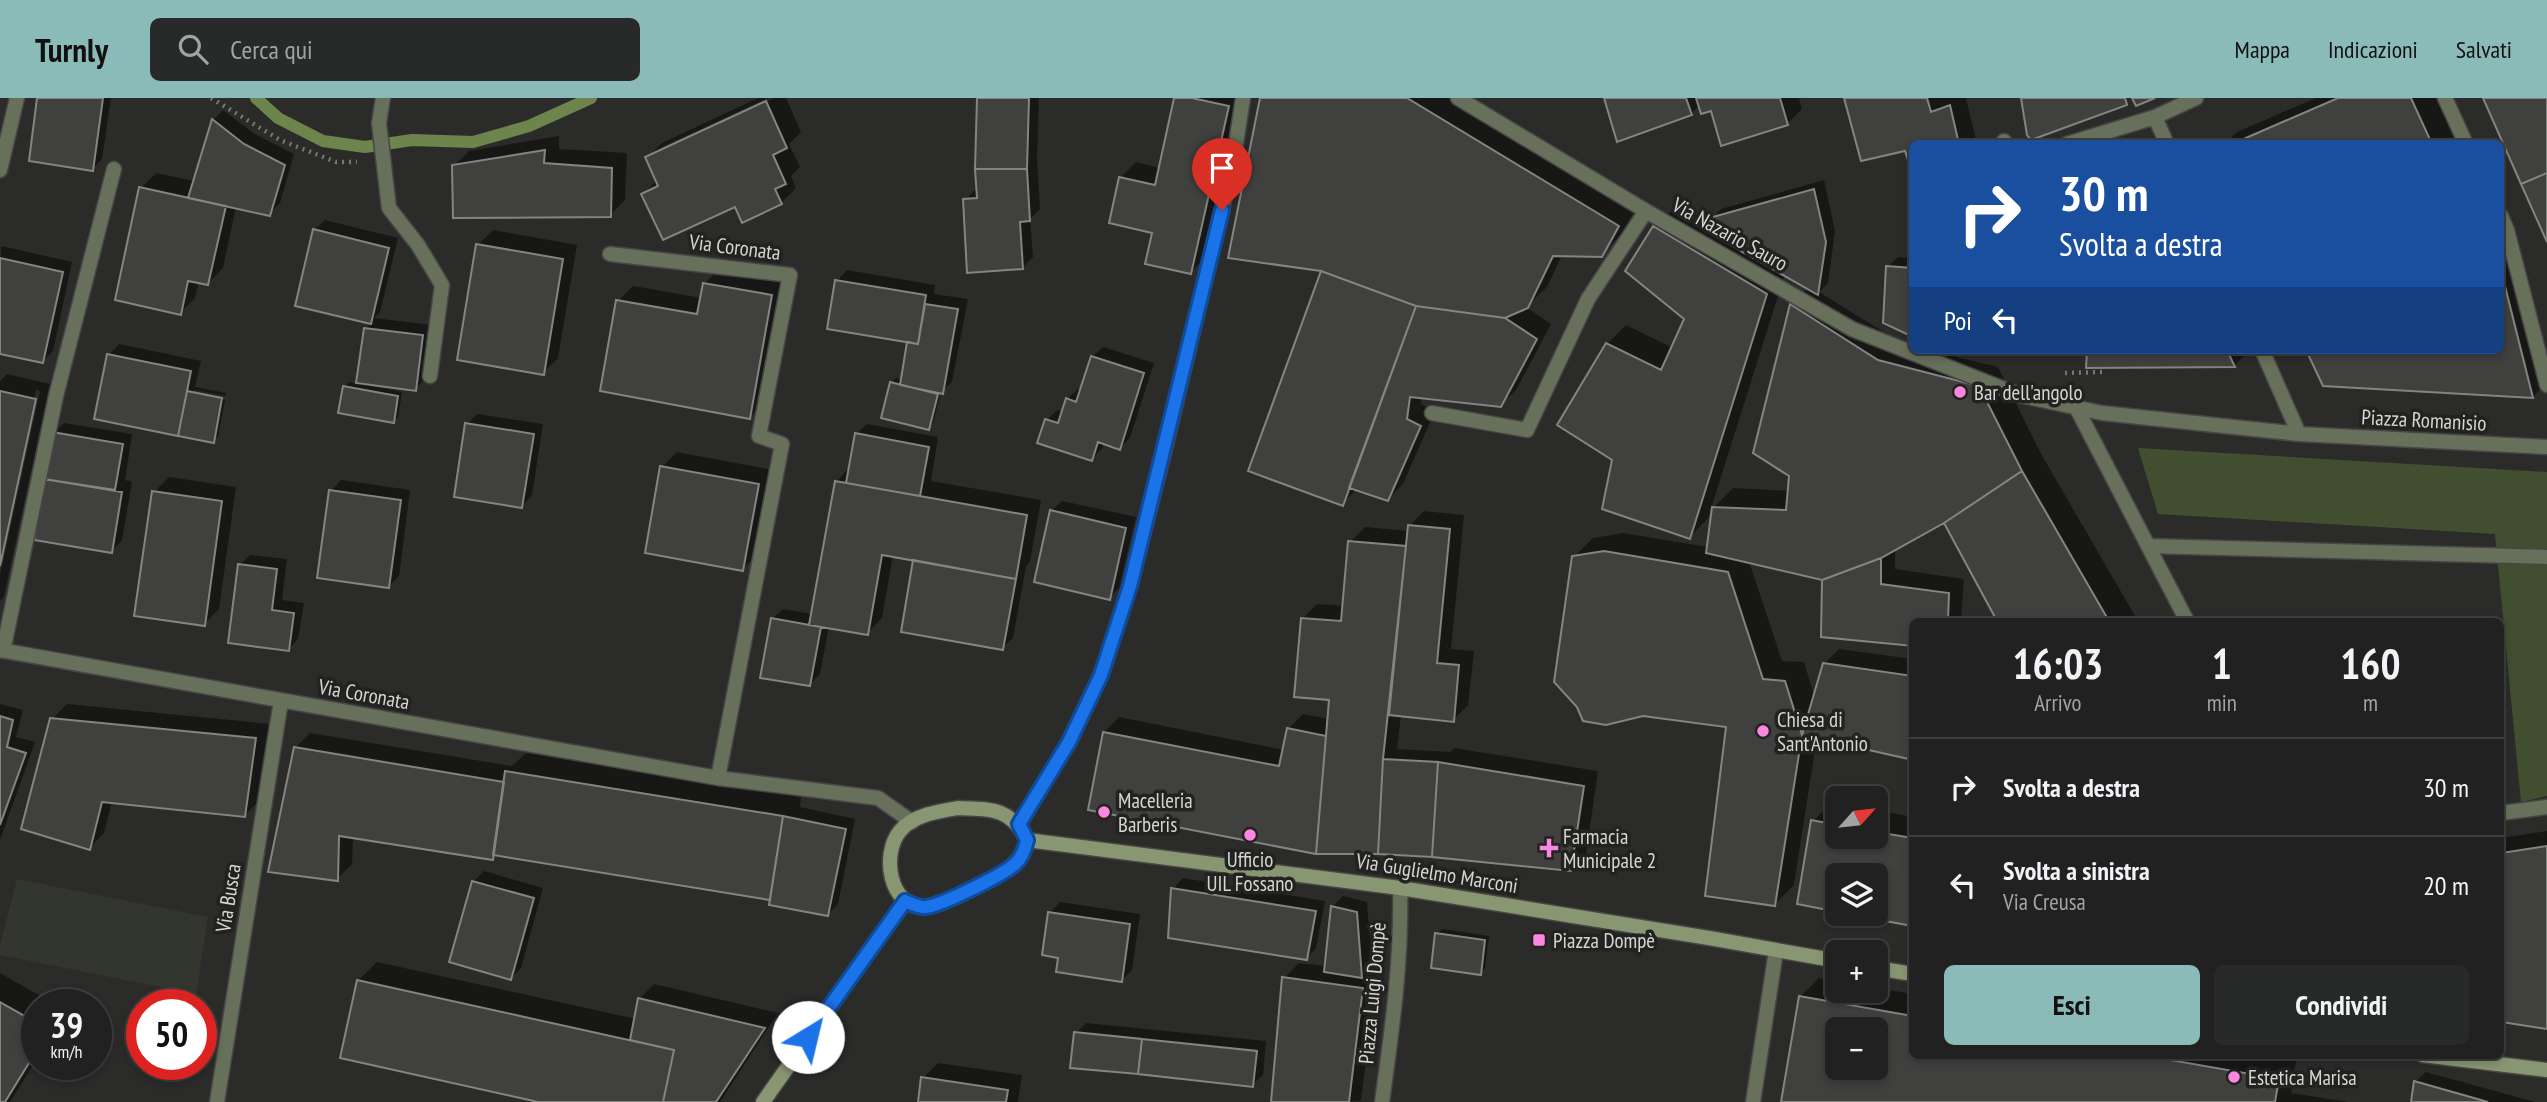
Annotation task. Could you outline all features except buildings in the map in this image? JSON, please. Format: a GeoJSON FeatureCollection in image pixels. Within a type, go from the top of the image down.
{"type":"FeatureCollection","features":[{"type":"Feature","properties":{"kind":"main road"},"geometry":{"type":"LineString","coordinates":[[983,809],[1003,814],[1019,824],[1027,840],[1024,853],[1017,863],[1004,873],[926,907],[905,901],[897,891],[890,868],[893,845],[899,832],[912,822],[940,811],[983,809]]}},
{"type":"Feature","properties":{"kind":"main road","name":"Via Guglielmo Marconi"},"geometry":{"type":"LineString","coordinates":[[1027,840],[1400,888],[1825,959]]}},
{"type":"Feature","properties":{"kind":"main road"},"geometry":{"type":"LineString","coordinates":[[763,1102],[905,901]]}},
{"type":"Feature","properties":{"kind":"main road"},"geometry":{"type":"LineString","coordinates":[[1888,970],[1909,973]]}},
{"type":"Feature","properties":{"kind":"main road"},"geometry":{"type":"LineString","coordinates":[[2456,1059],[2547,1070]]}},
{"type":"Feature","properties":{"kind":"street"},"geometry":{"type":"LineString","coordinates":[[0,170],[17,98]]}},
{"type":"Feature","properties":{"kind":"street"},"geometry":{"type":"LineString","coordinates":[[383,98],[379,123],[389,208],[418,245],[442,285],[430,376]]}},
{"type":"Feature","properties":{"kind":"street"},"geometry":{"type":"LineString","coordinates":[[1019,824],[1069,742],[1096,686],[1130,586],[1233,163],[1243,98]]}},
{"type":"Feature","properties":{"kind":"street","name":"Via Nazario Sauro"},"geometry":{"type":"LineString","coordinates":[[1458,98],[1474,102],[1646,211],[1852,329],[1909,351]]}},
{"type":"Feature","properties":{"kind":"street"},"geometry":{"type":"LineString","coordinates":[[2080,140],[2155,117],[2196,98]]}},
{"type":"Feature","properties":{"kind":"street"},"geometry":{"type":"LineString","coordinates":[[2445,98],[2464,140]]}},
{"type":"Feature","properties":{"kind":"street"},"geometry":{"type":"LineString","coordinates":[[2155,117],[2165,140]]}},
{"type":"Feature","properties":{"kind":"street","name":"Via Coronata"},"geometry":{"type":"LineString","coordinates":[[114,169],[56,396],[1,651],[718,778],[878,798],[912,822]]}},
{"type":"Feature","properties":{"kind":"street"},"geometry":{"type":"LineString","coordinates":[[1432,413],[1527,430],[1588,299],[1646,211]]}},
{"type":"Feature","properties":{"kind":"street"},"geometry":{"type":"LineString","coordinates":[[2504,223],[2547,385]]}},
{"type":"Feature","properties":{"kind":"street","name":"Via Coronata"},"geometry":{"type":"LineString","coordinates":[[610,254],[790,275],[759,436],[782,444],[718,778]]}},
{"type":"Feature","properties":{"kind":"street","name":"Via Nazario Sauro"},"geometry":{"type":"LineString","coordinates":[[1916,354],[1992,384]]}},
{"type":"Feature","properties":{"kind":"street"},"geometry":{"type":"LineString","coordinates":[[2264,354],[2299,435]]}},
{"type":"Feature","properties":{"kind":"street","name":"Piazza Romanisio"},"geometry":{"type":"LineString","coordinates":[[1992,384],[2019,396],[2111,414],[2299,435],[2547,447]]}},
{"type":"Feature","properties":{"kind":"street"},"geometry":{"type":"LineString","coordinates":[[2076,407],[2186,618]]}},
{"type":"Feature","properties":{"kind":"street"},"geometry":{"type":"LineString","coordinates":[[2150,546],[2547,557]]}},
{"type":"Feature","properties":{"kind":"street","name":"Via Busca"},"geometry":{"type":"LineString","coordinates":[[217,1102],[281,701]]}},
{"type":"Feature","properties":{"kind":"street"},"geometry":{"type":"LineString","coordinates":[[2504,813],[2547,807]]}},
{"type":"Feature","properties":{"kind":"street","name":"Piazza Luigi Dompè"},"geometry":{"type":"LineString","coordinates":[[1382,1102],[1396,1002],[1401,934],[1400,888]]}},
{"type":"Feature","properties":{"kind":"street"},"geometry":{"type":"LineString","coordinates":[[1753,1102],[1776,951]]}},
{"type":"Feature","properties":{"kind":"path"},"geometry":{"type":"LineString","coordinates":[[211,98],[280,140],[335,162],[382,161]]}},
{"type":"Feature","properties":{"kind":"shaded area"},"geometry":{"type":"Polygon","coordinates":[[[17,879],[208,917],[197,989],[171,989],[0,955],[17,879]]]}},
{"type":"Feature","properties":{"kind":"green space"},"geometry":{"type":"Polygon","coordinates":[[[2138,448],[2547,472],[2547,796],[2521,802],[2495,534],[2158,514],[2138,448]]]}},
{"type":"Feature","properties":{"kind":"waterway"},"geometry":{"type":"LineString","coordinates":[[256,98],[278,118],[323,141],[365,147],[412,140],[473,142],[529,126],[591,98]]}},
{"type":"Feature","properties":{"kind":"place","name":"Bar dell'angolo"},"geometry":{"type":"Point","coordinates":[1960,392]}},
{"type":"Feature","properties":{"kind":"place","name":"Chiesa di Sant'Antonio"},"geometry":{"type":"Point","coordinates":[1763,731]}},
{"type":"Feature","properties":{"kind":"place","name":"Macelleria Barberis"},"geometry":{"type":"Point","coordinates":[1104,812]}},
{"type":"Feature","properties":{"kind":"place","name":"Ufficio UIL Fossano"},"geometry":{"type":"Point","coordinates":[1250,835]}},
{"type":"Feature","properties":{"kind":"place","name":"Farmacia Municipale 2"},"geometry":{"type":"Point","coordinates":[1549,848]}},
{"type":"Feature","properties":{"kind":"place","name":"Piazza Dompè"},"geometry":{"type":"Point","coordinates":[1539,940]}},
{"type":"Feature","properties":{"kind":"place","name":"Estetica Marisa"},"geometry":{"type":"Point","coordinates":[2234,1077]}},
{"type":"Feature","properties":{"kind":"route"},"geometry":{"type":"LineString","coordinates":[[808,1037],[905,901],[926,907],[943,901],[1004,873],[1017,863],[1024,853],[1027,840],[1019,824],[1069,742],[1101,675],[1130,586],[1222,210]]}}]}
